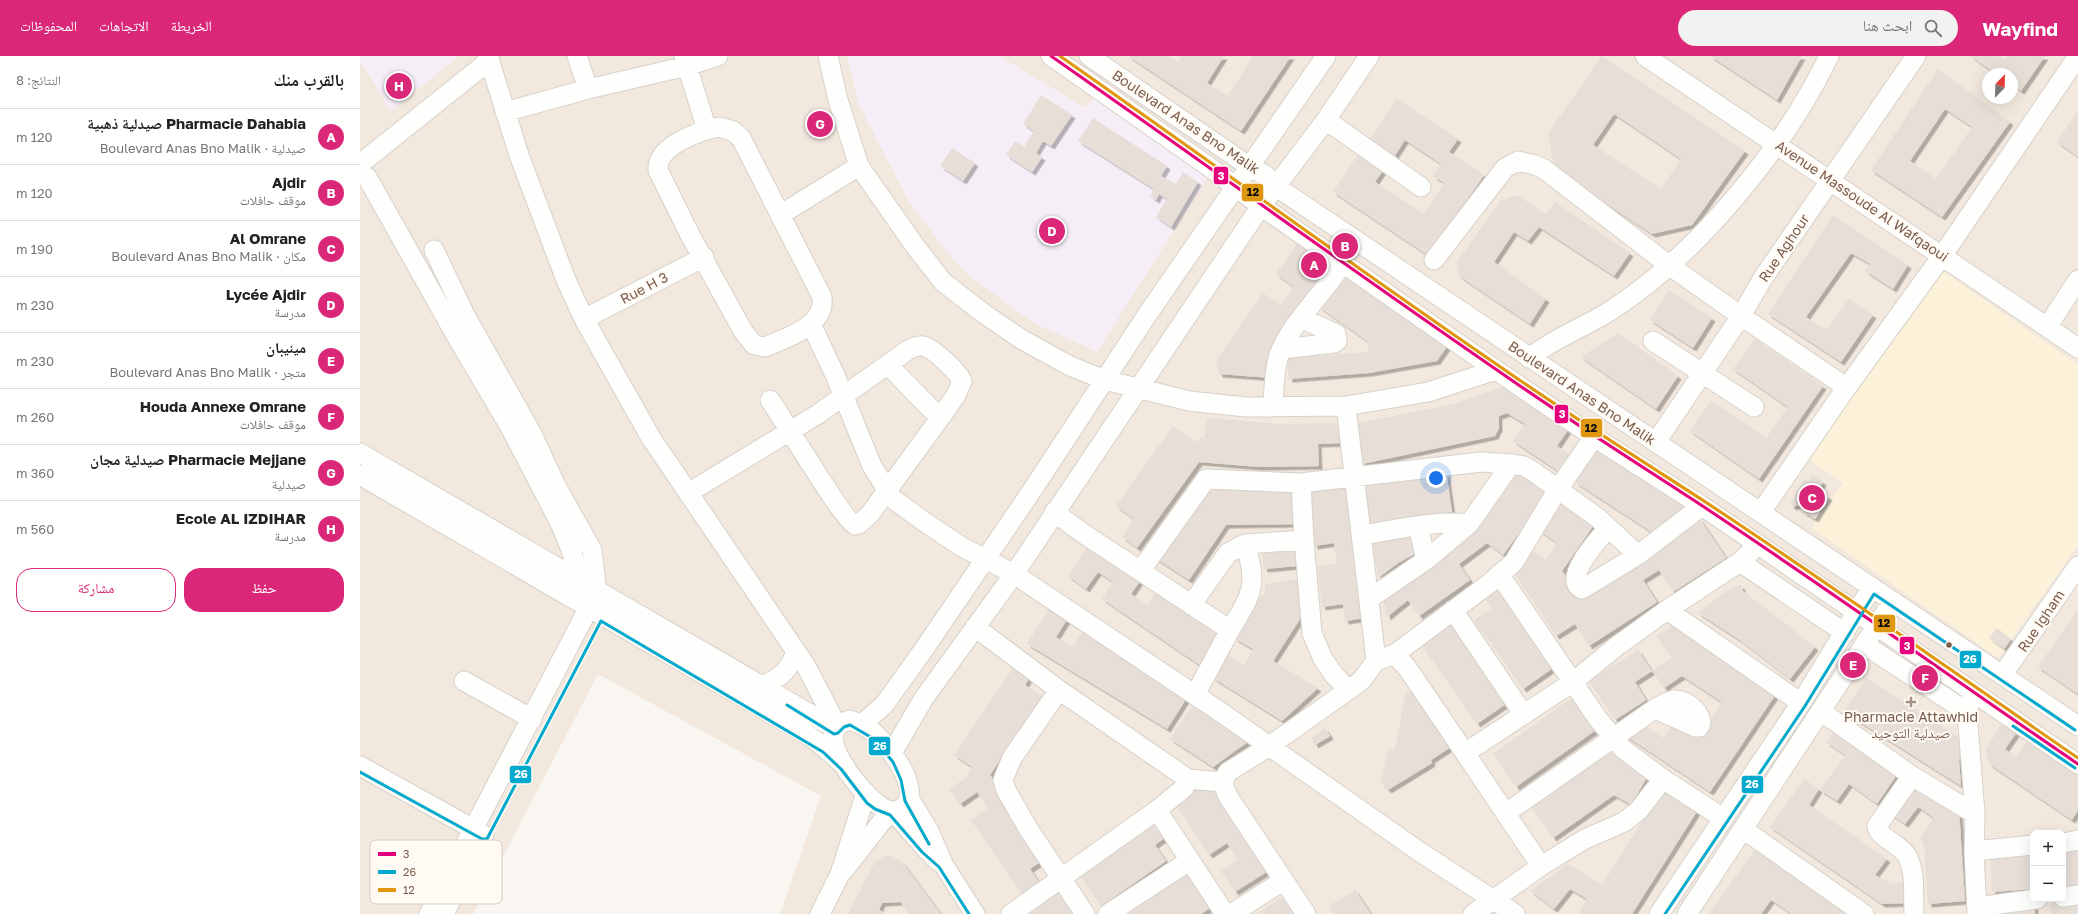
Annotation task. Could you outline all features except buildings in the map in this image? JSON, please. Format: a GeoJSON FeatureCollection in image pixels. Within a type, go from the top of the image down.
{"type":"FeatureCollection","features":[{"type":"Feature","properties":{"kind":"street"},"geometry":{"type":"LineString","coordinates":[[577,56],[588,89]]}},
{"type":"Feature","properties":{"kind":"street"},"geometry":{"type":"LineString","coordinates":[[504,112],[686,61],[718,56]]}},
{"type":"Feature","properties":{"kind":"street"},"geometry":{"type":"LineString","coordinates":[[828,56],[838,100],[859,166],[893,218],[943,282],[983,313],[1021,339],[1070,366],[1106,380],[1189,401],[1273,407],[1346,406],[1428,392],[1496,370]]}},
{"type":"Feature","properties":{"kind":"street","name":"Boulevard Anas Bno Malik"},"geometry":{"type":"LineString","coordinates":[[1051,56],[1070,61],[1260,206],[1594,437],[1702,506],[1858,612],[1972,693],[2078,764]]}},
{"type":"Feature","properties":{"kind":"street","name":"Boulevard Anas Bno Malik"},"geometry":{"type":"LineString","coordinates":[[1089,56],[1250,167],[1264,175],[1275,186],[1529,358],[2003,674],[2078,726]]}},
{"type":"Feature","properties":{"kind":"street"},"geometry":{"type":"LineString","coordinates":[[845,766],[834,740],[846,725],[884,705],[897,687],[986,559],[1106,380],[1147,315],[1326,56]]}},
{"type":"Feature","properties":{"kind":"street"},"geometry":{"type":"LineString","coordinates":[[892,753],[924,698],[1014,574],[1054,512],[1260,206],[1269,197],[1275,186],[1326,120],[1369,56]]}},
{"type":"Feature","properties":{"kind":"street","name":"Avenue Massoude Al Wafqaoui"},"geometry":{"type":"LineString","coordinates":[[1645,56],[1778,144],[2047,327],[2076,341]]}},
{"type":"Feature","properties":{"kind":"street"},"geometry":{"type":"LineString","coordinates":[[1529,358],[1545,345],[1610,311],[1670,266],[1732,200],[1778,144],[1813,90],[1829,56]]}},
{"type":"Feature","properties":{"kind":"street","name":"Rue Aghour"},"geometry":{"type":"LineString","coordinates":[[1656,442],[1741,316],[1763,278],[1916,56]]}},
{"type":"Feature","properties":{"kind":"street"},"geometry":{"type":"LineString","coordinates":[[1760,512],[1846,387],[1942,256],[2078,56]]}},
{"type":"Feature","properties":{"kind":"street"},"geometry":{"type":"LineString","coordinates":[[846,725],[651,438],[584,320],[560,266],[504,112],[489,58],[364,170],[462,346],[510,427],[561,525],[571,550],[580,580],[598,603],[805,733],[828,750],[845,766],[873,800],[892,811],[926,849],[943,864]]}},
{"type":"Feature","properties":{"kind":"street"},"geometry":{"type":"LineString","coordinates":[[686,61],[707,130]]}},
{"type":"Feature","properties":{"kind":"street"},"geometry":{"type":"LineString","coordinates":[[1326,120],[1421,188]]}},
{"type":"Feature","properties":{"kind":"street"},"geometry":{"type":"LineString","coordinates":[[719,127],[726,128],[733,131],[741,138],[780,215],[822,297],[822,311],[811,324],[765,347],[754,344],[744,332],[704,257],[690,235],[658,170],[658,164],[664,152],[672,146],[707,130],[719,127]]}},
{"type":"Feature","properties":{"kind":"street"},"geometry":{"type":"LineString","coordinates":[[1434,260],[1505,168],[1518,161],[1534,165],[1544,169],[1670,266],[1846,387]]}},
{"type":"Feature","properties":{"kind":"street"},"geometry":{"type":"LineString","coordinates":[[780,215],[859,166]]}},
{"type":"Feature","properties":{"kind":"street"},"geometry":{"type":"LineString","coordinates":[[434,250],[466,317],[532,434],[556,486],[592,550],[598,603],[475,840]]}},
{"type":"Feature","properties":{"kind":"street","name":"Rue H 3"},"geometry":{"type":"LineString","coordinates":[[584,320],[704,257]]}},
{"type":"Feature","properties":{"kind":"street"},"geometry":{"type":"LineString","coordinates":[[1273,407],[1277,362],[1282,349],[1301,318],[1333,280],[1343,263]]}},
{"type":"Feature","properties":{"kind":"street"},"geometry":{"type":"LineString","coordinates":[[2047,327],[2078,280]]}},
{"type":"Feature","properties":{"kind":"street"},"geometry":{"type":"LineString","coordinates":[[1282,349],[1334,344],[1337,341],[1336,334],[1301,318]]}},
{"type":"Feature","properties":{"kind":"street"},"geometry":{"type":"LineString","coordinates":[[811,324],[872,466],[893,499],[926,523],[962,546],[1014,574],[1195,695],[1268,747],[1515,914]]}},
{"type":"Feature","properties":{"kind":"street"},"geometry":{"type":"LineString","coordinates":[[1653,341],[1754,407]]}},
{"type":"Feature","properties":{"kind":"street"},"geometry":{"type":"LineString","coordinates":[[688,493],[791,431],[908,350],[922,346],[929,348],[956,372],[962,381],[940,418],[859,524],[851,524],[835,502],[791,431],[770,400]]}},
{"type":"Feature","properties":{"kind":"street"},"geometry":{"type":"LineString","coordinates":[[888,365],[940,418]]}},
{"type":"Feature","properties":{"kind":"street"},"geometry":{"type":"LineString","coordinates":[[1346,406],[1376,661]]}},
{"type":"Feature","properties":{"kind":"street"},"geometry":{"type":"LineString","coordinates":[[1306,914],[1223,788],[1223,782],[1228,772],[1268,747],[1349,690],[1361,681],[1376,661],[1395,654],[1514,562],[1558,489],[1594,437]]}},
{"type":"Feature","properties":{"kind":"street"},"geometry":{"type":"LineString","coordinates":[[360,453],[580,580]]}},
{"type":"Feature","properties":{"kind":"street"},"geometry":{"type":"LineString","coordinates":[[1141,570],[1206,479],[1301,483],[1481,462],[1524,466],[1598,518],[1638,555]]}},
{"type":"Feature","properties":{"kind":"street"},"geometry":{"type":"LineString","coordinates":[[1369,599],[1426,560],[1469,524],[1511,464]]}},
{"type":"Feature","properties":{"kind":"street"},"geometry":{"type":"LineString","coordinates":[[360,475],[598,603],[846,725],[870,729],[892,753],[907,780],[909,798],[929,831],[943,864],[975,914]]}},
{"type":"Feature","properties":{"kind":"street"},"geometry":{"type":"LineString","coordinates":[[1301,483],[1312,633],[1324,659],[1334,675],[1349,690]]}},
{"type":"Feature","properties":{"kind":"street"},"geometry":{"type":"LineString","coordinates":[[1608,528],[1577,570],[1575,580],[1578,587],[1586,588],[1638,555],[1702,506]]}},
{"type":"Feature","properties":{"kind":"street"},"geometry":{"type":"LineString","coordinates":[[1054,512],[1230,630]]}},
{"type":"Feature","properties":{"kind":"street"},"geometry":{"type":"LineString","coordinates":[[1361,535],[1418,526],[1452,523],[1469,524]]}},
{"type":"Feature","properties":{"kind":"street"},"geometry":{"type":"LineString","coordinates":[[1418,526],[1426,560]]}},
{"type":"Feature","properties":{"kind":"street"},"geometry":{"type":"LineString","coordinates":[[1191,605],[1224,558],[1233,549],[1245,544],[1304,540]]}},
{"type":"Feature","properties":{"kind":"street"},"geometry":{"type":"LineString","coordinates":[[1195,695],[1230,630],[1246,605],[1252,590],[1252,573],[1245,544]]}},
{"type":"Feature","properties":{"kind":"street"},"geometry":{"type":"LineString","coordinates":[[1465,753],[1573,682],[1617,646],[1740,562],[1758,545]]}},
{"type":"Feature","properties":{"kind":"street"},"geometry":{"type":"LineString","coordinates":[[1740,562],[1845,632]]}},
{"type":"Feature","properties":{"kind":"street","name":"Rue Igham"},"geometry":{"type":"LineString","coordinates":[[2003,674],[2078,566]]}},
{"type":"Feature","properties":{"kind":"street"},"geometry":{"type":"LineString","coordinates":[[1499,574],[1598,719],[1623,749],[1663,779],[1723,818]]}},
{"type":"Feature","properties":{"kind":"street"},"geometry":{"type":"LineString","coordinates":[[1659,914],[1801,703],[1872,587]]}},
{"type":"Feature","properties":{"kind":"street"},"geometry":{"type":"LineString","coordinates":[[1687,914],[1822,712],[1893,601]]}},
{"type":"Feature","properties":{"kind":"street"},"geometry":{"type":"LineString","coordinates":[[476,840],[532,719],[598,603]]}},
{"type":"Feature","properties":{"kind":"street"},"geometry":{"type":"LineString","coordinates":[[1453,610],[1524,715]]}},
{"type":"Feature","properties":{"kind":"street"},"geometry":{"type":"LineString","coordinates":[[1668,610],[1801,703]]}},
{"type":"Feature","properties":{"kind":"street"},"geometry":{"type":"LineString","coordinates":[[975,627],[1059,690],[1188,779],[1223,782]]}},
{"type":"Feature","properties":{"kind":"street"},"geometry":{"type":"LineString","coordinates":[[1865,645],[1967,712]]}},
{"type":"Feature","properties":{"kind":"street"},"geometry":{"type":"LineString","coordinates":[[1395,654],[1408,669],[1541,866]]}},
{"type":"Feature","properties":{"kind":"street"},"geometry":{"type":"LineString","coordinates":[[763,685],[774,681],[784,673],[792,663],[801,658]]}},
{"type":"Feature","properties":{"kind":"street"},"geometry":{"type":"LineString","coordinates":[[464,680],[532,719]]}},
{"type":"Feature","properties":{"kind":"street"},"geometry":{"type":"LineString","coordinates":[[1059,690],[1012,758],[1003,780],[1006,790],[1025,823],[1084,914]]}},
{"type":"Feature","properties":{"kind":"street"},"geometry":{"type":"LineString","coordinates":[[1972,693],[1967,712],[1975,814],[1974,851],[1977,911],[2030,900]]}},
{"type":"Feature","properties":{"kind":"street"},"geometry":{"type":"LineString","coordinates":[[1506,814],[1655,709]]}},
{"type":"Feature","properties":{"kind":"street"},"geometry":{"type":"LineString","coordinates":[[1822,712],[1912,776],[1975,814]]}},
{"type":"Feature","properties":{"kind":"street"},"geometry":{"type":"LineString","coordinates":[[360,766],[479,833]]}},
{"type":"Feature","properties":{"kind":"street"},"geometry":{"type":"LineString","coordinates":[[1912,776],[1877,826],[1881,833],[1902,849],[1910,860],[1914,914]]}},
{"type":"Feature","properties":{"kind":"street"},"geometry":{"type":"LineString","coordinates":[[1011,914],[1157,810],[1184,788],[1188,779]]}},
{"type":"Feature","properties":{"kind":"street"},"geometry":{"type":"LineString","coordinates":[[1473,914],[1541,866],[1585,839],[1624,822],[1639,810],[1663,779]]}},
{"type":"Feature","properties":{"kind":"street"},"geometry":{"type":"LineString","coordinates":[[820,914],[840,874],[866,793]]}},
{"type":"Feature","properties":{"kind":"street"},"geometry":{"type":"LineString","coordinates":[[840,874],[892,811],[905,806],[909,798]]}},
{"type":"Feature","properties":{"kind":"street"},"geometry":{"type":"LineString","coordinates":[[1157,810],[1225,914]]}},
{"type":"Feature","properties":{"kind":"street"},"geometry":{"type":"LineString","coordinates":[[1743,829],[1864,914]]}},
{"type":"Feature","properties":{"kind":"street"},"geometry":{"type":"LineString","coordinates":[[2066,842],[2078,840]]}},
{"type":"Feature","properties":{"kind":"street"},"geometry":{"type":"LineString","coordinates":[[1974,851],[2030,845]]}},
{"type":"Feature","properties":{"kind":"street"},"geometry":{"type":"LineString","coordinates":[[1108,914],[1189,861]]}},
{"type":"Feature","properties":{"kind":"street"},"geometry":{"type":"LineString","coordinates":[[1231,914],[1283,881]]}},
{"type":"Feature","properties":{"kind":"street"},"geometry":{"type":"LineString","coordinates":[[2066,897],[2078,895]]}},
{"type":"Feature","properties":{"kind":"street"},"geometry":{"type":"LineString","coordinates":[[2040,902],[2040,914]]}},
{"type":"Feature","properties":{"kind":"street"},"geometry":{"type":"LineString","coordinates":[[429,914],[435,904]]}},
{"type":"Feature","properties":{"kind":"street"},"geometry":{"type":"LineString","coordinates":[[444,914],[448,904]]}},
{"type":"Feature","properties":{"kind":"shaded area"},"geometry":{"type":"Polygon","coordinates":[[[360,56],[2078,56],[2078,914],[780,914],[821,796],[598,674],[502,858],[502,840],[370,840],[370,904],[478,904],[473,914],[360,914],[360,56]]]}},
{"type":"Feature","properties":{"kind":"shaded area"},"geometry":{"type":"Polygon","coordinates":[[[360,56],[459,56],[391,111],[360,61],[360,56]]]}},
{"type":"Feature","properties":{"kind":"shaded area"},"geometry":{"type":"Polygon","coordinates":[[[847,56],[999,56],[1086,108],[1094,99],[1207,178],[1097,352],[1034,323],[969,276],[954,261],[908,200],[858,103],[847,56]]]}},
{"type":"Feature","properties":{"kind":"sand"},"geometry":{"type":"Polygon","coordinates":[[[1941,270],[2078,365],[2078,545],[1998,658],[1812,528],[1843,483],[1808,459],[1941,270]]]}},
{"type":"Feature","properties":{"kind":"transit line","name":"3"},"geometry":{"type":"LineString","coordinates":[[1051,56],[1522,387],[1843,601],[2078,764]]}},
{"type":"Feature","properties":{"kind":"transit line","name":"12"},"geometry":{"type":"LineString","coordinates":[[1060,56],[1502,368],[1798,564],[2078,758]]}},
{"type":"Feature","properties":{"kind":"transit line","name":"26"},"geometry":{"type":"LineString","coordinates":[[1665,914],[1805,706],[1874,594],[2075,730]]}},
{"type":"Feature","properties":{"kind":"transit line","name":"26"},"geometry":{"type":"LineString","coordinates":[[360,772],[482,839],[487,839],[601,621],[823,752],[841,769],[867,803],[875,809],[890,815],[922,852],[939,867],[969,914]]}},
{"type":"Feature","properties":{"kind":"transit line","name":"26"},"geometry":{"type":"LineString","coordinates":[[787,705],[834,734],[850,725],[874,739],[893,762],[901,780],[905,801],[929,844]]}},
{"type":"Feature","properties":{"kind":"transit line","name":"26"},"geometry":{"type":"LineString","coordinates":[[2013,726],[2075,768]]}},
{"type":"Feature","properties":{"kind":"place","name":"Ecole AL IZDIHAR"},"geometry":{"type":"Point","coordinates":[399,86]}},
{"type":"Feature","properties":{"kind":"place","name":"Pharmacie Mejjane صيدلية مجان"},"geometry":{"type":"Point","coordinates":[820,124]}},
{"type":"Feature","properties":{"kind":"place","name":"Lycée Ajdir"},"geometry":{"type":"Point","coordinates":[1052,231]}},
{"type":"Feature","properties":{"kind":"place","name":"Ajdir"},"geometry":{"type":"Point","coordinates":[1345,246]}},
{"type":"Feature","properties":{"kind":"place","name":"Pharmacie Dahabia صيدلية ذهبية"},"geometry":{"type":"Point","coordinates":[1314,265]}},
{"type":"Feature","properties":{"kind":"place","name":"Al Omrane"},"geometry":{"type":"Point","coordinates":[1812,498]}},
{"type":"Feature","properties":{"kind":"place","name":"مينيبان"},"geometry":{"type":"Point","coordinates":[1853,665]}},
{"type":"Feature","properties":{"kind":"place","name":"Houda Annexe Omrane"},"geometry":{"type":"Point","coordinates":[1925,678]}},
{"type":"Feature","properties":{"kind":"place","name":"Pharmacie Attawhid صيدلية التوحيد"},"geometry":{"type":"Point","coordinates":[1911,702]}}]}
